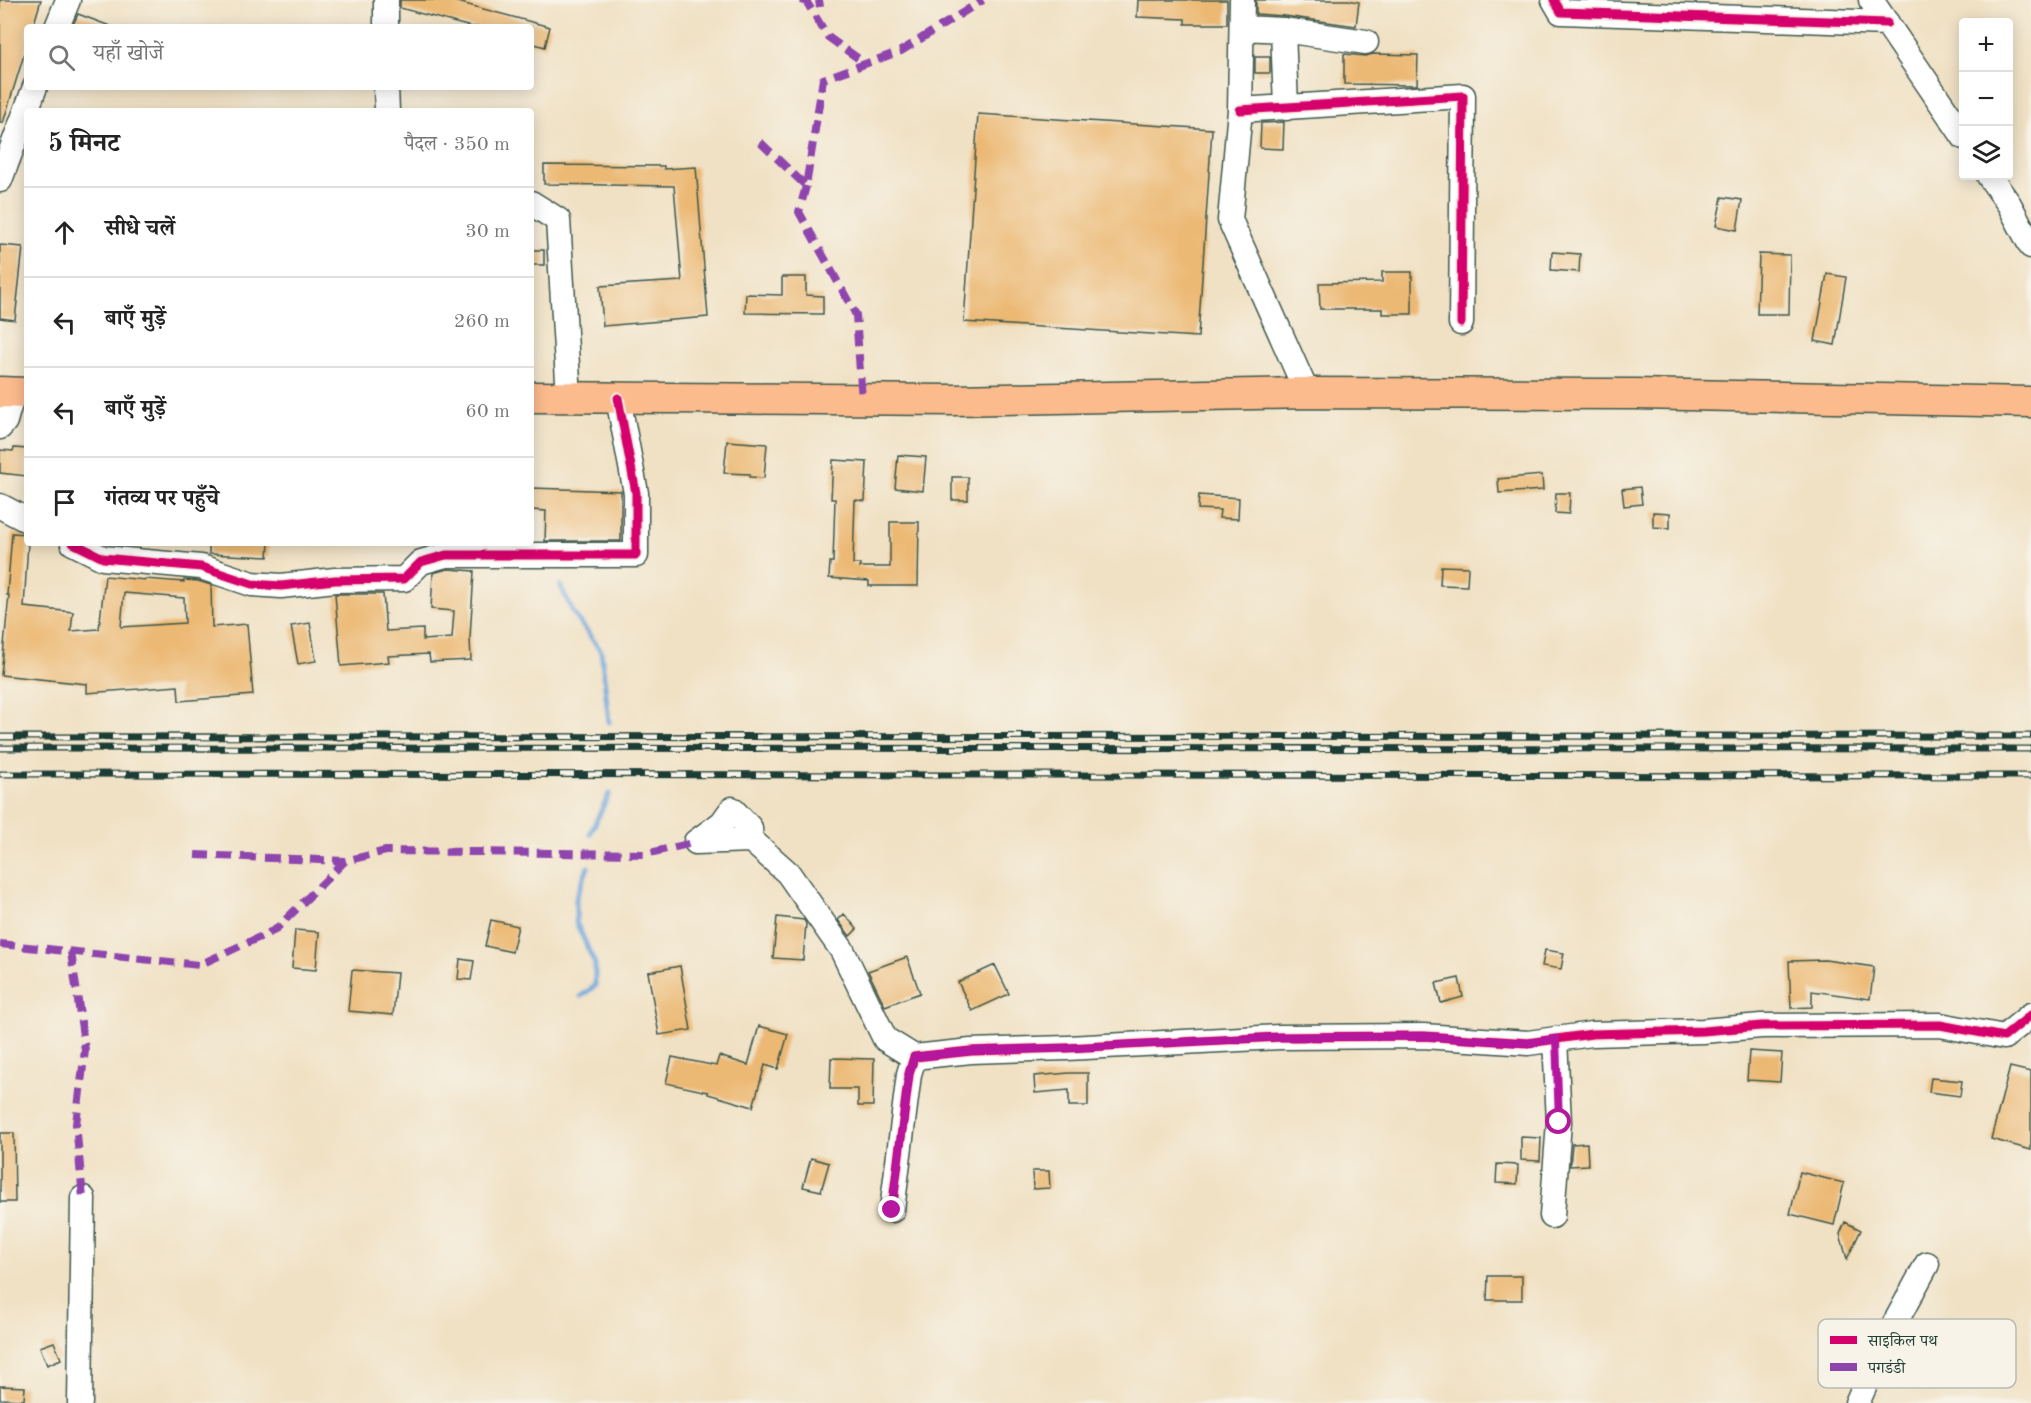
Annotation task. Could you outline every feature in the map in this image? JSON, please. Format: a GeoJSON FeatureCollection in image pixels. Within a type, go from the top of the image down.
{"type":"FeatureCollection","features":[{"type":"Feature","properties":{"kind":"main road"},"geometry":{"type":"LineString","coordinates":[[534,397],[955,400],[1307,393],[1635,394],[2031,402]]}},
{"type":"Feature","properties":{"kind":"street"},"geometry":{"type":"LineString","coordinates":[[58,24],[68,0]]}},
{"type":"Feature","properties":{"kind":"street"},"geometry":{"type":"LineString","coordinates":[[386,0],[386,24]]}},
{"type":"Feature","properties":{"kind":"street"},"geometry":{"type":"LineString","coordinates":[[1242,0],[1240,110],[1230,220],[1307,393]]}},
{"type":"Feature","properties":{"kind":"street"},"geometry":{"type":"LineString","coordinates":[[1554,0],[1561,12],[1876,10],[1959,130]]}},
{"type":"Feature","properties":{"kind":"street"},"geometry":{"type":"LineString","coordinates":[[1242,28],[1283,30],[1366,42]]}},
{"type":"Feature","properties":{"kind":"street"},"geometry":{"type":"LineString","coordinates":[[1283,30],[1286,108]]}},
{"type":"Feature","properties":{"kind":"street"},"geometry":{"type":"LineString","coordinates":[[27,108],[34,90]]}},
{"type":"Feature","properties":{"kind":"street"},"geometry":{"type":"LineString","coordinates":[[386,90],[387,108]]}},
{"type":"Feature","properties":{"kind":"street"},"geometry":{"type":"LineString","coordinates":[[1240,110],[1463,96],[1461,323]]}},
{"type":"Feature","properties":{"kind":"street"},"geometry":{"type":"LineString","coordinates":[[0,180],[24,116]]}},
{"type":"Feature","properties":{"kind":"street"},"geometry":{"type":"LineString","coordinates":[[1992,180],[2009,204],[2031,246]]}},
{"type":"Feature","properties":{"kind":"street"},"geometry":{"type":"LineString","coordinates":[[534,205],[558,220],[569,397]]}},
{"type":"Feature","properties":{"kind":"street"},"geometry":{"type":"LineString","coordinates":[[0,427],[5,421],[13,393]]}},
{"type":"Feature","properties":{"kind":"street"},"geometry":{"type":"LineString","coordinates":[[79,546],[103,558],[201,567],[252,584],[281,586],[335,580],[404,579],[421,562],[446,555],[636,555],[636,493],[618,398]]}},
{"type":"Feature","properties":{"kind":"street"},"geometry":{"type":"LineString","coordinates":[[0,506],[24,518]]}},
{"type":"Feature","properties":{"kind":"street"},"geometry":{"type":"LineString","coordinates":[[751,840],[788,873],[842,950],[885,1039],[914,1057],[971,1051],[1280,1037],[1424,1036],[1528,1043],[1592,1034],[1703,1031],[1761,1026],[1940,1025],[2004,1037],[2031,1016]]}},
{"type":"Feature","properties":{"kind":"street"},"geometry":{"type":"LineString","coordinates":[[1552,1216],[1559,1122],[1556,1039]]}},
{"type":"Feature","properties":{"kind":"street"},"geometry":{"type":"LineString","coordinates":[[892,1210],[909,1074],[914,1057]]}},
{"type":"Feature","properties":{"kind":"street"},"geometry":{"type":"LineString","coordinates":[[80,1403],[83,1198]]}},
{"type":"Feature","properties":{"kind":"street"},"geometry":{"type":"LineString","coordinates":[[1897,1319],[1927,1264]]}},
{"type":"Feature","properties":{"kind":"street"},"geometry":{"type":"LineString","coordinates":[[1857,1403],[1864,1388]]}},
{"type":"Feature","properties":{"kind":"building"},"geometry":{"type":"Polygon","coordinates":[[[0,0],[41,0],[34,24],[24,24],[24,55],[3,123],[0,122],[0,0]]]}},
{"type":"Feature","properties":{"kind":"building"},"geometry":{"type":"Polygon","coordinates":[[[400,0],[450,0],[550,27],[545,47],[534,44],[534,24],[460,24],[400,8],[400,0]]]}},
{"type":"Feature","properties":{"kind":"building"},"geometry":{"type":"Polygon","coordinates":[[[1138,0],[1227,0],[1227,24],[1185,24],[1185,19],[1137,17],[1138,0]]]}},
{"type":"Feature","properties":{"kind":"building"},"geometry":{"type":"Polygon","coordinates":[[[1256,0],[1359,2],[1356,26],[1256,14],[1256,0]]]}},
{"type":"Feature","properties":{"kind":"building"},"geometry":{"type":"Polygon","coordinates":[[[78,14],[105,24],[73,24],[78,14]]]}},
{"type":"Feature","properties":{"kind":"building"},"geometry":{"type":"Polygon","coordinates":[[[1344,54],[1418,55],[1417,85],[1344,84],[1344,54]]]}},
{"type":"Feature","properties":{"kind":"building"},"geometry":{"type":"Polygon","coordinates":[[[1255,57],[1270,57],[1270,73],[1255,73],[1255,57]]]}},
{"type":"Feature","properties":{"kind":"building"},"geometry":{"type":"Polygon","coordinates":[[[978,114],[1212,129],[1198,337],[964,322],[978,114]]]}},
{"type":"Feature","properties":{"kind":"building"},"geometry":{"type":"Polygon","coordinates":[[[1284,122],[1283,149],[1260,148],[1261,123],[1284,122]]]}},
{"type":"Feature","properties":{"kind":"building"},"geometry":{"type":"Polygon","coordinates":[[[544,165],[664,166],[664,169],[696,167],[708,317],[603,326],[600,286],[682,281],[674,186],[544,184],[544,165]]]}},
{"type":"Feature","properties":{"kind":"building"},"geometry":{"type":"Polygon","coordinates":[[[1722,197],[1742,200],[1737,230],[1716,226],[1722,197]]]}},
{"type":"Feature","properties":{"kind":"building"},"geometry":{"type":"Polygon","coordinates":[[[0,245],[23,247],[15,320],[0,318],[0,245]]]}},
{"type":"Feature","properties":{"kind":"building"},"geometry":{"type":"Polygon","coordinates":[[[534,250],[544,250],[544,265],[534,265],[534,250]]]}},
{"type":"Feature","properties":{"kind":"building"},"geometry":{"type":"Polygon","coordinates":[[[1552,252],[1580,254],[1579,272],[1551,270],[1552,252]]]}},
{"type":"Feature","properties":{"kind":"building"},"geometry":{"type":"Polygon","coordinates":[[[1759,254],[1790,255],[1789,314],[1757,314],[1759,254]]]}},
{"type":"Feature","properties":{"kind":"building"},"geometry":{"type":"Polygon","coordinates":[[[1382,272],[1412,272],[1412,314],[1382,314],[1382,309],[1320,309],[1319,283],[1382,282],[1382,272]]]}},
{"type":"Feature","properties":{"kind":"building"},"geometry":{"type":"Polygon","coordinates":[[[1827,274],[1846,277],[1835,345],[1815,341],[1827,274]]]}},
{"type":"Feature","properties":{"kind":"building"},"geometry":{"type":"Polygon","coordinates":[[[782,277],[806,277],[806,295],[823,296],[823,314],[745,313],[746,294],[782,295],[782,277]]]}},
{"type":"Feature","properties":{"kind":"building"},"geometry":{"type":"Polygon","coordinates":[[[727,441],[767,444],[764,478],[750,477],[750,474],[724,473],[727,441]]]}},
{"type":"Feature","properties":{"kind":"building"},"geometry":{"type":"Polygon","coordinates":[[[14,448],[24,449],[24,476],[0,473],[0,450],[13,451],[14,448]]]}},
{"type":"Feature","properties":{"kind":"building"},"geometry":{"type":"Polygon","coordinates":[[[898,455],[926,457],[923,491],[895,488],[898,455]]]}},
{"type":"Feature","properties":{"kind":"building"},"geometry":{"type":"Polygon","coordinates":[[[833,460],[867,462],[865,501],[855,500],[853,564],[860,564],[860,567],[890,567],[890,522],[919,522],[918,586],[869,586],[869,581],[829,578],[830,562],[833,562],[835,499],[831,499],[833,460]]]}},
{"type":"Feature","properties":{"kind":"building"},"geometry":{"type":"Polygon","coordinates":[[[1542,475],[1543,490],[1499,493],[1498,479],[1542,475]]]}},
{"type":"Feature","properties":{"kind":"building"},"geometry":{"type":"Polygon","coordinates":[[[952,477],[968,477],[968,500],[952,500],[952,477]]]}},
{"type":"Feature","properties":{"kind":"building"},"geometry":{"type":"Polygon","coordinates":[[[1640,487],[1642,504],[1624,506],[1622,489],[1640,487]]]}},
{"type":"Feature","properties":{"kind":"building"},"geometry":{"type":"Polygon","coordinates":[[[534,488],[621,491],[621,541],[545,541],[546,511],[534,510],[534,488]]]}},
{"type":"Feature","properties":{"kind":"building"},"geometry":{"type":"Polygon","coordinates":[[[1556,493],[1570,493],[1569,514],[1555,513],[1556,493]]]}},
{"type":"Feature","properties":{"kind":"building"},"geometry":{"type":"Polygon","coordinates":[[[1199,495],[1239,498],[1238,519],[1219,518],[1220,510],[1198,509],[1199,495]]]}},
{"type":"Feature","properties":{"kind":"building"},"geometry":{"type":"Polygon","coordinates":[[[1653,512],[1670,513],[1670,528],[1653,527],[1653,512]]]}},
{"type":"Feature","properties":{"kind":"building"},"geometry":{"type":"Polygon","coordinates":[[[12,533],[24,534],[24,546],[28,546],[24,607],[73,612],[71,631],[99,629],[105,576],[145,580],[198,581],[211,585],[212,627],[247,624],[253,695],[179,701],[178,686],[87,693],[87,684],[1,675],[9,595],[7,595],[12,533]],[[124,593],[121,627],[185,623],[184,598],[124,593]]]}},
{"type":"Feature","properties":{"kind":"building"},"geometry":{"type":"Polygon","coordinates":[[[209,546],[269,546],[268,557],[209,554],[209,546]]]}},
{"type":"Feature","properties":{"kind":"building"},"geometry":{"type":"Polygon","coordinates":[[[1441,566],[1468,567],[1467,586],[1440,585],[1441,566]]]}},
{"type":"Feature","properties":{"kind":"building"},"geometry":{"type":"Polygon","coordinates":[[[448,569],[474,571],[471,660],[430,662],[429,654],[388,656],[389,662],[341,666],[335,594],[383,594],[386,631],[423,629],[423,640],[452,638],[454,611],[431,609],[433,573],[448,569]]]}},
{"type":"Feature","properties":{"kind":"building"},"geometry":{"type":"Polygon","coordinates":[[[310,623],[316,661],[298,664],[291,626],[310,623]]]}},
{"type":"Feature","properties":{"kind":"building"},"geometry":{"type":"Polygon","coordinates":[[[844,914],[857,929],[850,936],[838,920],[844,914]]]}},
{"type":"Feature","properties":{"kind":"building"},"geometry":{"type":"Polygon","coordinates":[[[777,917],[804,920],[806,924],[803,960],[773,958],[777,917]]]}},
{"type":"Feature","properties":{"kind":"building"},"geometry":{"type":"Polygon","coordinates":[[[491,920],[518,926],[512,952],[485,946],[491,920]]]}},
{"type":"Feature","properties":{"kind":"building"},"geometry":{"type":"Polygon","coordinates":[[[295,930],[319,932],[316,970],[292,968],[295,930]]]}},
{"type":"Feature","properties":{"kind":"building"},"geometry":{"type":"Polygon","coordinates":[[[1545,950],[1564,953],[1561,969],[1542,966],[1545,950]]]}},
{"type":"Feature","properties":{"kind":"building"},"geometry":{"type":"Polygon","coordinates":[[[907,957],[920,993],[885,1006],[868,971],[907,957]]]}},
{"type":"Feature","properties":{"kind":"building"},"geometry":{"type":"Polygon","coordinates":[[[460,959],[474,961],[471,980],[458,979],[460,959]]]}},
{"type":"Feature","properties":{"kind":"building"},"geometry":{"type":"Polygon","coordinates":[[[1825,960],[1874,967],[1870,999],[1812,991],[1812,1007],[1791,1008],[1789,961],[1825,960]]]}},
{"type":"Feature","properties":{"kind":"building"},"geometry":{"type":"Polygon","coordinates":[[[995,965],[1009,994],[972,1011],[958,982],[995,965]]]}},
{"type":"Feature","properties":{"kind":"building"},"geometry":{"type":"Polygon","coordinates":[[[680,966],[691,1030],[659,1035],[648,972],[680,966]]]}},
{"type":"Feature","properties":{"kind":"building"},"geometry":{"type":"Polygon","coordinates":[[[352,970],[397,973],[393,1015],[348,1011],[352,970]]]}},
{"type":"Feature","properties":{"kind":"building"},"geometry":{"type":"Polygon","coordinates":[[[1459,978],[1463,997],[1441,1003],[1436,983],[1459,978]]]}},
{"type":"Feature","properties":{"kind":"building"},"geometry":{"type":"Polygon","coordinates":[[[759,1026],[788,1034],[778,1069],[765,1065],[753,1107],[708,1094],[708,1092],[666,1083],[672,1057],[716,1066],[719,1056],[748,1065],[759,1026]]]}},
{"type":"Feature","properties":{"kind":"building"},"geometry":{"type":"Polygon","coordinates":[[[1749,1051],[1782,1053],[1780,1082],[1747,1080],[1749,1051]]]}},
{"type":"Feature","properties":{"kind":"building"},"geometry":{"type":"Polygon","coordinates":[[[831,1058],[874,1059],[873,1106],[858,1106],[858,1089],[830,1089],[831,1058]]]}},
{"type":"Feature","properties":{"kind":"building"},"geometry":{"type":"Polygon","coordinates":[[[2010,1067],[2031,1072],[2031,1150],[1991,1139],[2010,1067]]]}},
{"type":"Feature","properties":{"kind":"building"},"geometry":{"type":"Polygon","coordinates":[[[1088,1073],[1088,1106],[1069,1106],[1069,1090],[1035,1093],[1034,1076],[1088,1073]]]}},
{"type":"Feature","properties":{"kind":"building"},"geometry":{"type":"Polygon","coordinates":[[[1931,1078],[1962,1081],[1960,1096],[1929,1092],[1931,1078]]]}},
{"type":"Feature","properties":{"kind":"building"},"geometry":{"type":"Polygon","coordinates":[[[0,1133],[14,1133],[15,1202],[0,1202],[0,1133]]]}},
{"type":"Feature","properties":{"kind":"building"},"geometry":{"type":"Polygon","coordinates":[[[1521,1137],[1541,1138],[1540,1161],[1521,1160],[1521,1137]]]}},
{"type":"Feature","properties":{"kind":"building"},"geometry":{"type":"Polygon","coordinates":[[[1587,1143],[1588,1165],[1570,1166],[1572,1144],[1587,1143]]]}},
{"type":"Feature","properties":{"kind":"building"},"geometry":{"type":"Polygon","coordinates":[[[811,1158],[829,1163],[821,1191],[803,1187],[811,1158]]]}},
{"type":"Feature","properties":{"kind":"building"},"geometry":{"type":"Polygon","coordinates":[[[1497,1164],[1518,1165],[1517,1184],[1496,1183],[1497,1164]]]}},
{"type":"Feature","properties":{"kind":"building"},"geometry":{"type":"Polygon","coordinates":[[[1032,1171],[1049,1171],[1050,1188],[1033,1189],[1032,1171]]]}},
{"type":"Feature","properties":{"kind":"building"},"geometry":{"type":"Polygon","coordinates":[[[1800,1172],[1844,1183],[1834,1225],[1790,1214],[1800,1172]]]}},
{"type":"Feature","properties":{"kind":"building"},"geometry":{"type":"Polygon","coordinates":[[[1845,1222],[1861,1230],[1847,1259],[1840,1234],[1845,1222]]]}},
{"type":"Feature","properties":{"kind":"building"},"geometry":{"type":"Polygon","coordinates":[[[1488,1276],[1522,1276],[1522,1300],[1487,1300],[1488,1276]]]}},
{"type":"Feature","properties":{"kind":"building"},"geometry":{"type":"Polygon","coordinates":[[[54,1342],[61,1359],[47,1365],[40,1347],[54,1342]]]}},
{"type":"Feature","properties":{"kind":"building"},"geometry":{"type":"Polygon","coordinates":[[[0,1386],[25,1387],[24,1400],[0,1399],[0,1386]]]}},
{"type":"Feature","properties":{"kind":"waterway"},"geometry":{"type":"LineString","coordinates":[[560,585],[574,614],[601,651],[609,722]]}},
{"type":"Feature","properties":{"kind":"waterway"},"geometry":{"type":"LineString","coordinates":[[590,834],[609,794]]}},
{"type":"Feature","properties":{"kind":"waterway"},"geometry":{"type":"LineString","coordinates":[[581,996],[595,986],[595,964],[576,922],[576,898],[588,867]]}},
{"type":"Feature","properties":{"kind":"railway"},"geometry":{"type":"LineString","coordinates":[[0,737],[2031,736]]}},
{"type":"Feature","properties":{"kind":"railway"},"geometry":{"type":"LineString","coordinates":[[0,748],[2031,749]]}},
{"type":"Feature","properties":{"kind":"railway"},"geometry":{"type":"LineString","coordinates":[[0,774],[2031,776]]}},
{"type":"Feature","properties":{"kind":"marked path"},"geometry":{"type":"LineString","coordinates":[[801,0],[806,1],[828,37],[866,64]]}},
{"type":"Feature","properties":{"kind":"marked path"},"geometry":{"type":"LineString","coordinates":[[819,0],[820,7]]}},
{"type":"Feature","properties":{"kind":"marked path"},"geometry":{"type":"LineString","coordinates":[[760,142],[806,186],[823,79],[901,51],[983,0]]}},
{"type":"Feature","properties":{"kind":"marked path"},"geometry":{"type":"LineString","coordinates":[[806,186],[799,212],[856,315],[862,400]]}},
{"type":"Feature","properties":{"kind":"marked path"},"geometry":{"type":"LineString","coordinates":[[0,944],[199,965],[275,930],[345,861],[386,851],[646,854],[696,842]]}},
{"type":"Feature","properties":{"kind":"marked path"},"geometry":{"type":"LineString","coordinates":[[195,855],[345,861]]}},
{"type":"Feature","properties":{"kind":"marked path"},"geometry":{"type":"LineString","coordinates":[[71,952],[85,1050],[76,1124],[83,1198]]}},
{"type":"Feature","properties":{"kind":"cycle path"},"geometry":{"type":"LineString","coordinates":[[1554,0],[1561,12],[1887,23]]}},
{"type":"Feature","properties":{"kind":"cycle path"},"geometry":{"type":"LineString","coordinates":[[1240,110],[1463,96],[1461,323]]}},
{"type":"Feature","properties":{"kind":"cycle path"},"geometry":{"type":"LineString","coordinates":[[79,546],[103,558],[201,567],[252,584],[281,586],[335,580],[404,579],[421,562],[446,555],[636,555],[636,493],[618,398]]}},
{"type":"Feature","properties":{"kind":"cycle path"},"geometry":{"type":"LineString","coordinates":[[892,1210],[909,1074],[914,1057],[971,1051],[1280,1037],[1423,1036],[1528,1043],[1592,1034],[1703,1031],[1761,1026],[1940,1025],[2004,1037],[2031,1015]]}},
{"type":"Feature","properties":{"kind":"route"},"geometry":{"type":"LineString","coordinates":[[892,1210],[909,1074],[914,1057],[971,1051],[1280,1037],[1424,1036],[1528,1043],[1556,1039],[1559,1122]]}}]}
